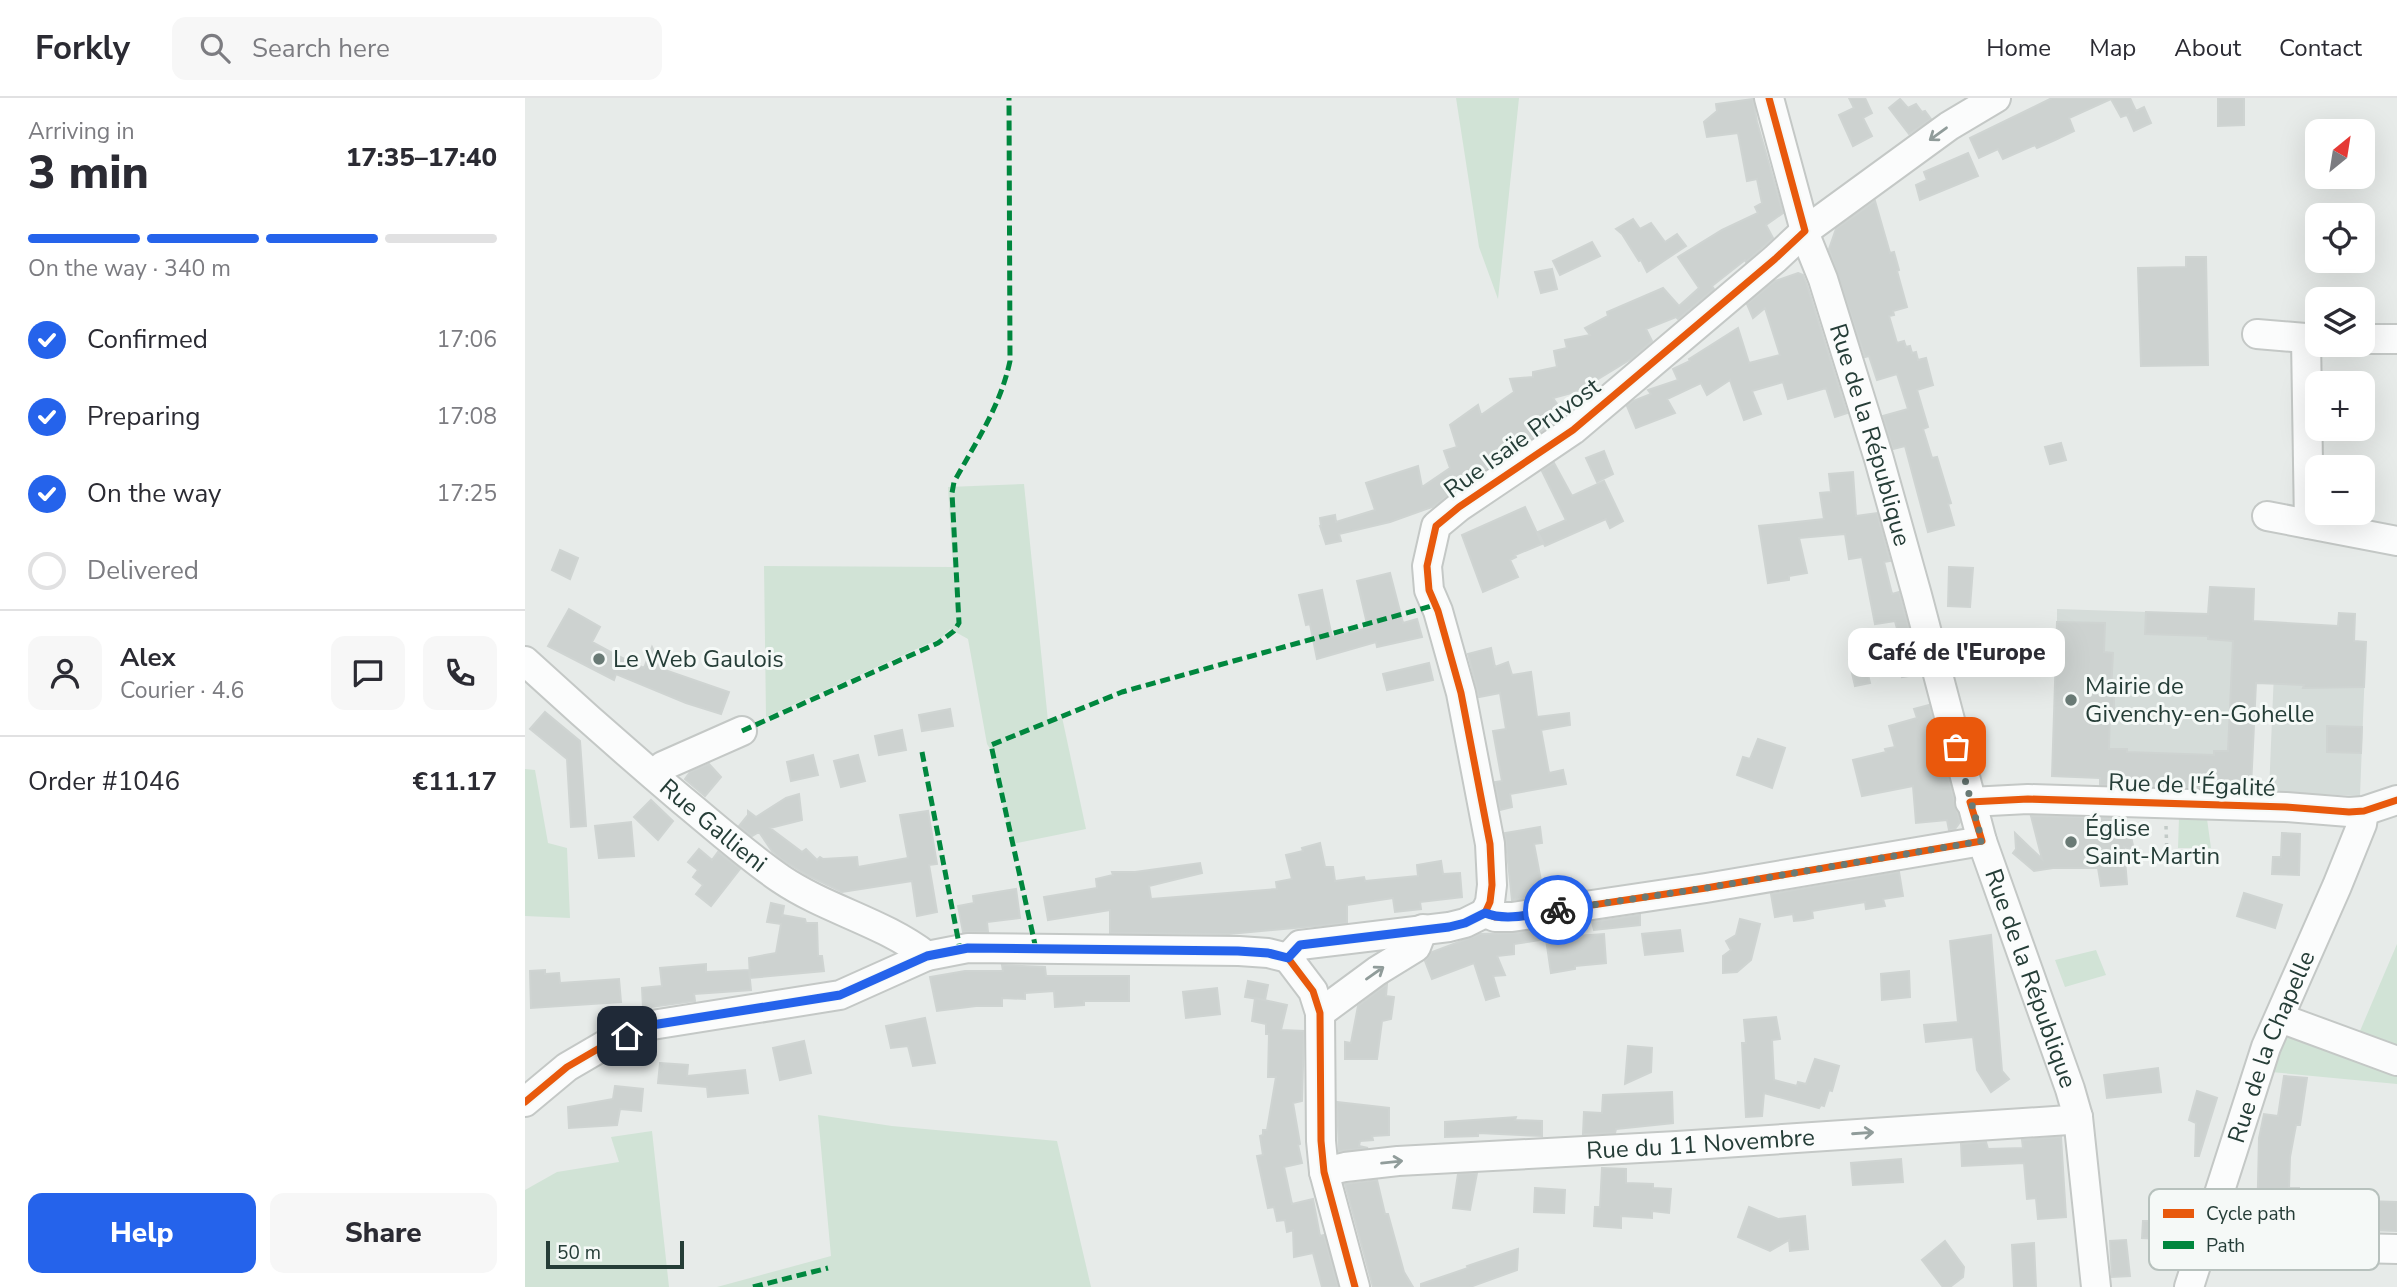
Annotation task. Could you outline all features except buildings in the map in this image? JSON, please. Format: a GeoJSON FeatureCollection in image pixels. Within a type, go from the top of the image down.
{"type":"FeatureCollection","features":[{"type":"Feature","properties":{"kind":"street","name":"Rue de la République"},"geometry":{"type":"LineString","coordinates":[[1769,98],[1805,231],[1823,279],[1879,459],[1977,802],[1982,841],[2078,1117],[2096,1287]]}},
{"type":"Feature","properties":{"kind":"street","name":"Rue Isaïe Pruvost"},"geometry":{"type":"LineString","coordinates":[[1485,913],[1490,902],[1492,885],[1490,844],[1461,693],[1438,611],[1429,590],[1427,566],[1436,526],[1459,507],[1573,430],[1776,259],[1805,231],[1949,126],[1996,98]]}},
{"type":"Feature","properties":{"kind":"street"},"geometry":{"type":"LineString","coordinates":[[2257,334],[2305,338]]}},
{"type":"Feature","properties":{"kind":"street"},"geometry":{"type":"LineString","coordinates":[[2375,339],[2397,340]]}},
{"type":"Feature","properties":{"kind":"street"},"geometry":{"type":"LineString","coordinates":[[2310,455],[2311,357]]}},
{"type":"Feature","properties":{"kind":"street"},"geometry":{"type":"LineString","coordinates":[[2267,516],[2305,523]]}},
{"type":"Feature","properties":{"kind":"street"},"geometry":{"type":"LineString","coordinates":[[2314,525],[2397,541]]}},
{"type":"Feature","properties":{"kind":"street","name":"Rue Gallieni"},"geometry":{"type":"LineString","coordinates":[[525,661],[757,862],[806,895],[915,946],[927,956]]}},
{"type":"Feature","properties":{"kind":"street"},"geometry":{"type":"LineString","coordinates":[[654,775],[663,766],[742,731]]}},
{"type":"Feature","properties":{"kind":"street","name":"Rue de l'Égalité"},"geometry":{"type":"LineString","coordinates":[[1977,802],[2028,799],[2364,811],[2397,800]]}},
{"type":"Feature","properties":{"kind":"street","name":"Rue de la Chapelle"},"geometry":{"type":"LineString","coordinates":[[2221,1189],[2266,1047],[2362,824],[2364,811]]}},
{"type":"Feature","properties":{"kind":"street"},"geometry":{"type":"LineString","coordinates":[[1288,958],[1300,945],[1465,923],[1485,913],[1496,917],[1512,917],[1706,888],[1982,841]]}},
{"type":"Feature","properties":{"kind":"street"},"geometry":{"type":"LineString","coordinates":[[1320,1013],[1377,971],[1416,947],[1423,929]]}},
{"type":"Feature","properties":{"kind":"street"},"geometry":{"type":"LineString","coordinates":[[525,1102],[567,1067],[603,1046],[652,1025],[840,995],[927,956],[968,948],[1268,953],[1288,958],[1313,991],[1320,1013],[1321,1141],[1324,1172],[1355,1287]]}},
{"type":"Feature","properties":{"kind":"street"},"geometry":{"type":"LineString","coordinates":[[2280,1018],[2397,1061]]}},
{"type":"Feature","properties":{"kind":"street","name":"Rue du 11 Novembre"},"geometry":{"type":"LineString","coordinates":[[1324,1172],[1398,1161],[1677,1146],[2069,1120],[2078,1117]]}},
{"type":"Feature","properties":{"kind":"street"},"geometry":{"type":"LineString","coordinates":[[2379,1249],[2397,1249]]}},
{"type":"Feature","properties":{"kind":"street","name":"Rue de la Chapelle"},"geometry":{"type":"LineString","coordinates":[[2189,1287],[2195,1270]]}},
{"type":"Feature","properties":{"kind":"path"},"geometry":{"type":"LineString","coordinates":[[2165,803],[2167,856]]}},
{"type":"Feature","properties":{"kind":"shaded area"},"geometry":{"type":"Polygon","coordinates":[[[2210,587],[2254,589],[2253,621],[2258,622],[2251,787],[2227,786],[2226,792],[2100,789],[2105,624],[2057,622],[2057,609],[2208,614],[2210,587]]]}},
{"type":"Feature","properties":{"kind":"shaded area"},"geometry":{"type":"Polygon","coordinates":[[[2276,624],[2327,625],[2327,640],[2366,642],[2360,796],[2269,792],[2276,624]]]}},
{"type":"Feature","properties":{"kind":"green space"},"geometry":{"type":"Polygon","coordinates":[[[1456,98],[1519,98],[1498,299],[1479,247],[1456,98]]]}},
{"type":"Feature","properties":{"kind":"green space"},"geometry":{"type":"Polygon","coordinates":[[[1024,484],[1048,721],[1062,717],[1086,829],[1012,844],[987,744],[968,639],[950,629],[941,638],[766,717],[764,566],[953,567],[948,487],[1024,484]]]}},
{"type":"Feature","properties":{"kind":"green space"},"geometry":{"type":"Polygon","coordinates":[[[525,769],[535,770],[548,843],[567,848],[570,918],[525,916],[525,769]]]}},
{"type":"Feature","properties":{"kind":"green space"},"geometry":{"type":"Polygon","coordinates":[[[2179,818],[2207,819],[2211,848],[2178,848],[2179,818]]]}},
{"type":"Feature","properties":{"kind":"green space"},"geometry":{"type":"Polygon","coordinates":[[[2397,944],[2397,1055],[2357,1038],[2397,944]]]}},
{"type":"Feature","properties":{"kind":"green space"},"geometry":{"type":"Polygon","coordinates":[[[2096,950],[2106,975],[2065,987],[2055,960],[2096,950]]]}},
{"type":"Feature","properties":{"kind":"green space"},"geometry":{"type":"Polygon","coordinates":[[[2291,1029],[2397,1068],[2397,1084],[2271,1072],[2276,1056],[2291,1029]]]}},
{"type":"Feature","properties":{"kind":"green space"},"geometry":{"type":"Polygon","coordinates":[[[818,1115],[892,1126],[1057,1141],[1091,1287],[717,1287],[831,1256],[818,1115]]]}},
{"type":"Feature","properties":{"kind":"green space"},"geometry":{"type":"Polygon","coordinates":[[[652,1131],[669,1287],[525,1287],[525,1190],[557,1172],[619,1162],[611,1137],[652,1131]]]}},
{"type":"Feature","properties":{"kind":"marked path"},"geometry":{"type":"LineString","coordinates":[[742,731],[938,643],[954,631],[959,623],[952,493],[954,482],[994,408],[1010,361],[1009,98]]}},
{"type":"Feature","properties":{"kind":"marked path"},"geometry":{"type":"LineString","coordinates":[[1036,949],[991,745],[1122,692],[1435,605]]}},
{"type":"Feature","properties":{"kind":"marked path"},"geometry":{"type":"LineString","coordinates":[[922,752],[960,949]]}},
{"type":"Feature","properties":{"kind":"marked path"},"geometry":{"type":"LineString","coordinates":[[753,1287],[828,1268]]}},
{"type":"Feature","properties":{"kind":"cycle path"},"geometry":{"type":"LineString","coordinates":[[1485,913],[1490,902],[1492,885],[1490,844],[1461,693],[1438,611],[1429,590],[1427,566],[1436,526],[1459,507],[1573,430],[1805,231],[1769,98]]}},
{"type":"Feature","properties":{"kind":"cycle path"},"geometry":{"type":"LineString","coordinates":[[1485,913],[1495,917],[1512,917],[1706,888],[1982,841],[1970,802],[2028,799],[2286,807],[2349,812],[2364,811],[2397,800]]}},
{"type":"Feature","properties":{"kind":"cycle path"},"geometry":{"type":"LineString","coordinates":[[1288,958],[1300,945],[1449,927],[1485,913]]}},
{"type":"Feature","properties":{"kind":"cycle path"},"geometry":{"type":"LineString","coordinates":[[525,1102],[567,1067],[603,1046],[652,1025],[840,995],[927,956],[968,948],[1239,951],[1268,953],[1288,958]]}},
{"type":"Feature","properties":{"kind":"cycle path"},"geometry":{"type":"LineString","coordinates":[[1288,958],[1313,991],[1320,1013],[1321,1141],[1324,1172],[1355,1287]]}},
{"type":"Feature","properties":{"kind":"way so far"},"geometry":{"type":"LineString","coordinates":[[1558,910],[1982,841],[1956,747]]}},
{"type":"Feature","properties":{"kind":"place","name":"Le Web Gaulois"},"geometry":{"type":"Point","coordinates":[599,659]}},
{"type":"Feature","properties":{"kind":"place","name":"Mairie de Givenchy-en-Gohelle"},"geometry":{"type":"Point","coordinates":[2071,700]}},
{"type":"Feature","properties":{"kind":"place","name":"Café de l'Europe"},"geometry":{"type":"Point","coordinates":[1956,747]}},
{"type":"Feature","properties":{"kind":"place","name":"Église Saint-Martin"},"geometry":{"type":"Point","coordinates":[2071,842]}},
{"type":"Feature","properties":{"kind":"route"},"geometry":{"type":"LineString","coordinates":[[627,1036],[652,1025],[840,995],[927,956],[968,948],[1238,951],[1268,953],[1288,958],[1300,945],[1449,927],[1485,913],[1496,917],[1512,917],[1558,910]]}}]}
